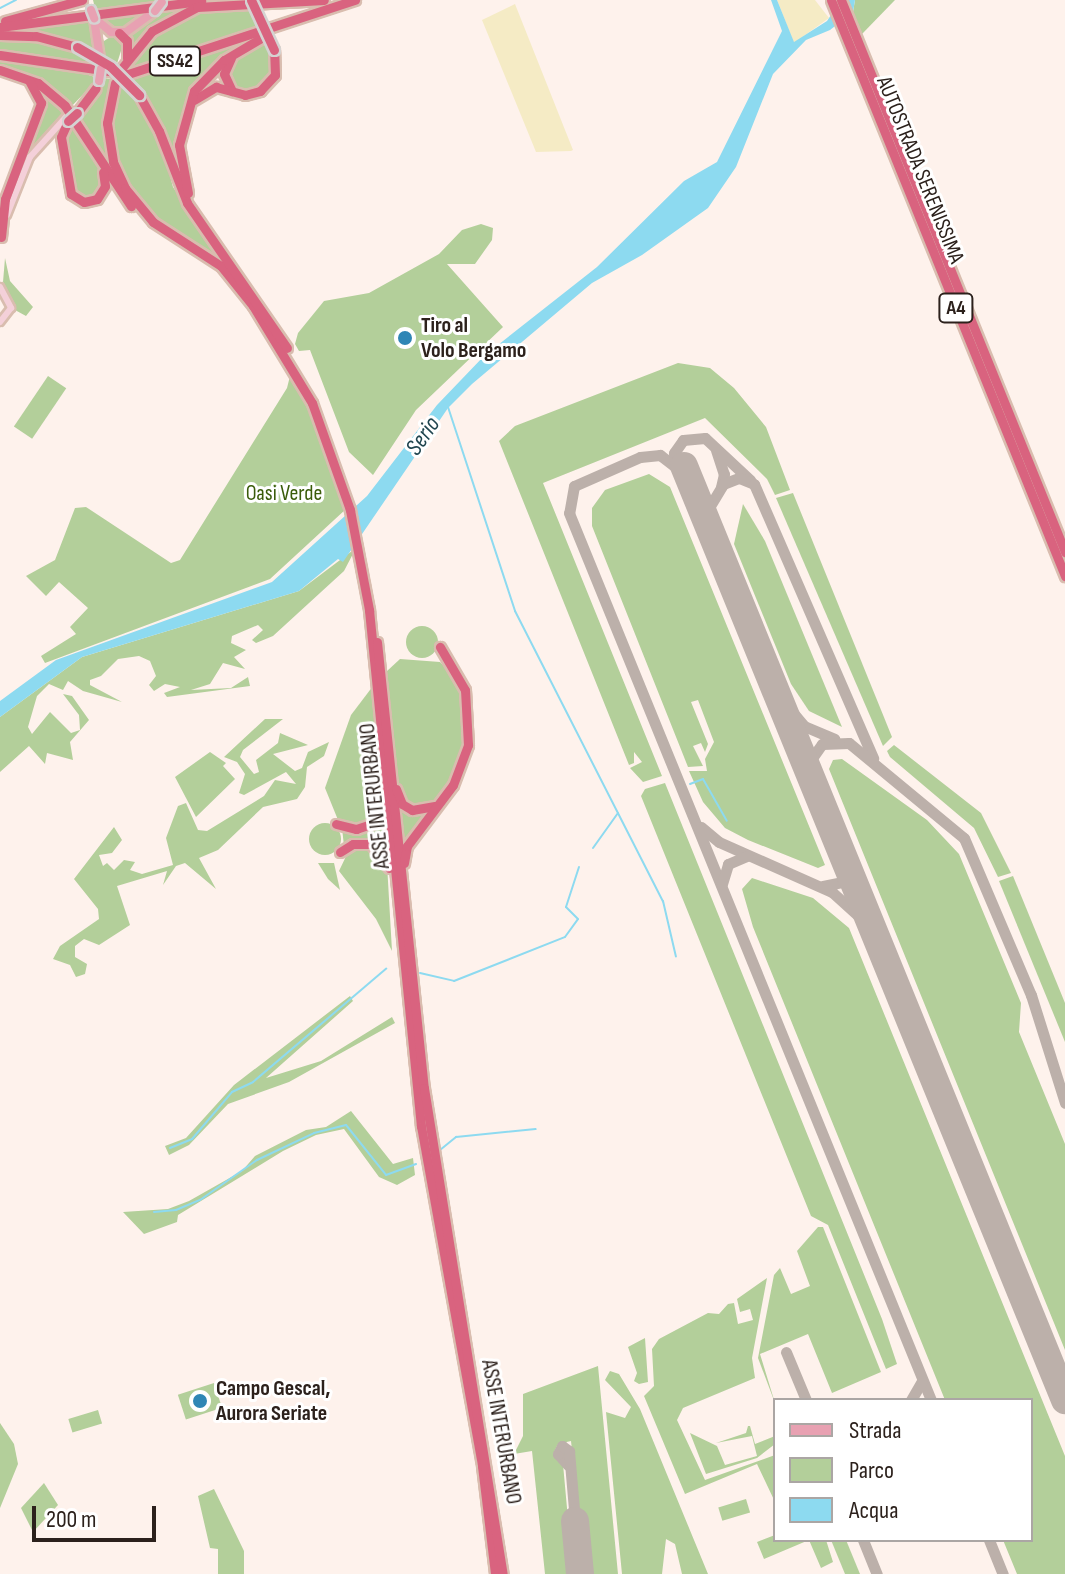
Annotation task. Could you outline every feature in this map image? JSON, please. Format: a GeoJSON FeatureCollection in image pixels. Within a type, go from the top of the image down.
{"type":"FeatureCollection","features":[{"type":"Feature","properties":{"kind":"highway"},"geometry":{"type":"LineString","coordinates":[[0,25],[82,0]]}},
{"type":"Feature","properties":{"kind":"highway"},"geometry":{"type":"LineString","coordinates":[[0,25],[208,0]]}},
{"type":"Feature","properties":{"kind":"highway"},"geometry":{"type":"LineString","coordinates":[[188,107],[209,88],[253,94],[267,87],[277,69],[274,50],[251,0]]}},
{"type":"Feature","properties":{"kind":"highway","name":"ASSE INTERURBANO"},"geometry":{"type":"LineString","coordinates":[[156,226],[131,198],[113,162],[107,123],[115,83],[127,58],[173,17],[208,4],[324,0]]}},
{"type":"Feature","properties":{"kind":"highway","name":"AUTOSTRADA SERENISSIMA"},"geometry":{"type":"LineString","coordinates":[[831,0],[850,35],[1065,552]]}},
{"type":"Feature","properties":{"kind":"highway","name":"AUTOSTRADA SERENISSIMA"},"geometry":{"type":"LineString","coordinates":[[841,0],[850,35],[1065,576]]}},
{"type":"Feature","properties":{"kind":"highway"},"geometry":{"type":"LineString","coordinates":[[220,248],[186,190],[180,168],[188,107],[214,68],[264,37],[349,2]]}},
{"type":"Feature","properties":{"kind":"highway","name":"SS42"},"geometry":{"type":"LineString","coordinates":[[0,55],[128,74],[349,2]]}},
{"type":"Feature","properties":{"kind":"highway"},"geometry":{"type":"LineString","coordinates":[[115,32],[127,41],[127,58]]}},
{"type":"Feature","properties":{"kind":"highway","name":"ASSE INTERURBANO"},"geometry":{"type":"LineString","coordinates":[[0,35],[36,36],[77,47],[111,67],[139,95],[159,131],[176,183],[187,203],[220,248],[323,416],[352,496],[369,574],[388,746],[398,916],[421,1126],[482,1466],[495,1574]]}},
{"type":"Feature","properties":{"kind":"highway"},"geometry":{"type":"LineString","coordinates":[[232,91],[225,79],[226,65],[264,37]]}},
{"type":"Feature","properties":{"kind":"highway"},"geometry":{"type":"LineString","coordinates":[[1,237],[5,199],[41,103],[32,84],[5,71]]}},
{"type":"Feature","properties":{"kind":"highway","name":"ASSE INTERURBANO"},"geometry":{"type":"LineString","coordinates":[[5,71],[38,83],[59,100],[127,202],[168,235],[226,271],[282,346],[312,403],[344,485],[369,610],[380,731],[434,1155],[503,1574]]}},
{"type":"Feature","properties":{"kind":"highway"},"geometry":{"type":"LineString","coordinates":[[97,84],[67,119],[61,137],[68,188],[76,199],[93,201],[104,191],[99,161]]}},
{"type":"Feature","properties":{"kind":"highway"},"geometry":{"type":"LineString","coordinates":[[410,962],[404,861],[407,846],[459,771],[470,733],[463,682],[440,647]]}},
{"type":"Feature","properties":{"kind":"highway"},"geometry":{"type":"LineString","coordinates":[[432,658],[448,662]]}},
{"type":"Feature","properties":{"kind":"highway"},"geometry":{"type":"LineString","coordinates":[[388,780],[407,808],[419,812],[438,804]]}},
{"type":"Feature","properties":{"kind":"highway"},"geometry":{"type":"LineString","coordinates":[[336,824],[356,829],[371,824],[383,806],[388,780]]}},
{"type":"Feature","properties":{"kind":"highway"},"geometry":{"type":"LineString","coordinates":[[340,852],[358,843],[380,851],[389,866],[398,916]]}},
{"type":"Feature","properties":{"kind":"main road"},"geometry":{"type":"LineString","coordinates":[[90,0],[101,69],[97,84]]}},
{"type":"Feature","properties":{"kind":"main road"},"geometry":{"type":"LineString","coordinates":[[99,51],[115,32],[141,25],[162,1]]}},
{"type":"Feature","properties":{"kind":"main road"},"geometry":{"type":"LineString","coordinates":[[92,14],[115,32]]}},
{"type":"Feature","properties":{"kind":"main road"},"geometry":{"type":"LineString","coordinates":[[0,247],[26,163],[67,119]]}},
{"type":"Feature","properties":{"kind":"main road"},"geometry":{"type":"LineString","coordinates":[[0,287],[11,308],[0,322]]}},
{"type":"Feature","properties":{"kind":"green space"},"geometry":{"type":"Polygon","coordinates":[[[93,0],[158,0],[156,5],[96,12],[93,0]]]}},
{"type":"Feature","properties":{"kind":"green space"},"geometry":{"type":"Polygon","coordinates":[[[855,0],[895,0],[862,34],[853,12],[855,0]]]}},
{"type":"Feature","properties":{"kind":"green space"},"geometry":{"type":"Polygon","coordinates":[[[187,6],[159,21],[130,49],[125,35],[143,27],[161,8],[187,6]]]}},
{"type":"Feature","properties":{"kind":"green space"},"geometry":{"type":"Polygon","coordinates":[[[250,6],[262,28],[126,71],[160,28],[186,14],[250,6]]]}},
{"type":"Feature","properties":{"kind":"green space"},"geometry":{"type":"Polygon","coordinates":[[[152,10],[134,27],[116,29],[98,17],[152,10]]]}},
{"type":"Feature","properties":{"kind":"green space"},"geometry":{"type":"Polygon","coordinates":[[[89,18],[96,52],[80,44],[0,30],[89,18]]]}},
{"type":"Feature","properties":{"kind":"green space"},"geometry":{"type":"Polygon","coordinates":[[[113,35],[124,41],[116,67],[103,57],[101,43],[113,35]]]}},
{"type":"Feature","properties":{"kind":"green space"},"geometry":{"type":"Polygon","coordinates":[[[0,38],[35,38],[77,51],[98,62],[97,71],[37,55],[0,53],[0,38]]]}},
{"type":"Feature","properties":{"kind":"green space"},"geometry":{"type":"Polygon","coordinates":[[[245,40],[189,95],[177,133],[178,172],[155,112],[129,77],[245,40]]]}},
{"type":"Feature","properties":{"kind":"green space"},"geometry":{"type":"Polygon","coordinates":[[[267,40],[274,68],[266,82],[253,91],[236,90],[227,79],[234,58],[267,40]]]}},
{"type":"Feature","properties":{"kind":"green space"},"geometry":{"type":"Polygon","coordinates":[[[0,57],[41,60],[95,77],[95,82],[70,108],[27,75],[0,66],[0,57]]]}},
{"type":"Feature","properties":{"kind":"green space"},"geometry":{"type":"Polygon","coordinates":[[[104,78],[111,79],[105,113],[114,172],[77,117],[94,99],[104,78]]]}},
{"type":"Feature","properties":{"kind":"green space"},"geometry":{"type":"Polygon","coordinates":[[[119,81],[139,101],[161,142],[173,187],[223,262],[160,223],[126,183],[111,129],[119,81]]]}},
{"type":"Feature","properties":{"kind":"green space"},"geometry":{"type":"Polygon","coordinates":[[[40,88],[66,111],[34,147],[13,189],[43,97],[40,88]]]}},
{"type":"Feature","properties":{"kind":"green space"},"geometry":{"type":"Polygon","coordinates":[[[73,120],[104,177],[92,199],[75,196],[63,139],[73,120]]]}},
{"type":"Feature","properties":{"kind":"green space","name":"Tiro al Volo Bergamo"},"geometry":{"type":"Polygon","coordinates":[[[481,224],[493,228],[492,240],[475,264],[447,264],[503,327],[416,410],[373,475],[349,452],[310,350],[299,351],[295,344],[298,333],[324,301],[369,293],[439,254],[462,230],[481,224]]]}},
{"type":"Feature","properties":{"kind":"green space"},"geometry":{"type":"Polygon","coordinates":[[[5,258],[10,281],[33,307],[26,316],[15,310],[3,282],[5,258]]]}},
{"type":"Feature","properties":{"kind":"green space"},"geometry":{"type":"Polygon","coordinates":[[[678,363],[710,368],[734,388],[766,427],[790,490],[775,495],[767,479],[705,418],[543,483],[662,776],[643,782],[630,768],[642,762],[634,752],[634,763],[629,765],[499,441],[515,426],[678,363]]]}},
{"type":"Feature","properties":{"kind":"green space","name":"Oasi Verde"},"geometry":{"type":"Polygon","coordinates":[[[291,372],[319,430],[346,509],[270,579],[45,663],[41,656],[76,634],[70,627],[88,608],[59,582],[46,596],[26,576],[55,560],[75,508],[86,507],[171,563],[180,560],[287,388],[291,372]]]}},
{"type":"Feature","properties":{"kind":"green space"},"geometry":{"type":"Polygon","coordinates":[[[48,376],[66,388],[32,439],[14,427],[48,376]]]}},
{"type":"Feature","properties":{"kind":"green space"},"geometry":{"type":"Polygon","coordinates":[[[649,474],[670,487],[825,865],[818,868],[725,828],[703,802],[689,771],[707,771],[705,759],[714,742],[698,700],[691,702],[708,744],[705,752],[701,743],[693,746],[703,766],[688,767],[592,526],[592,508],[605,490],[649,474]]]}},
{"type":"Feature","properties":{"kind":"green space"},"geometry":{"type":"Polygon","coordinates":[[[793,493],[892,737],[883,746],[776,498],[793,493]]]}},
{"type":"Feature","properties":{"kind":"green space"},"geometry":{"type":"Polygon","coordinates":[[[743,504],[765,541],[842,727],[809,711],[791,684],[734,544],[743,504]]]}},
{"type":"Feature","properties":{"kind":"green space"},"geometry":{"type":"Polygon","coordinates":[[[356,548],[344,571],[273,636],[256,643],[252,640],[263,630],[258,625],[232,636],[231,643],[246,650],[234,657],[245,669],[223,663],[210,684],[191,690],[231,688],[248,677],[250,686],[167,697],[164,693],[180,687],[165,684],[154,691],[149,685],[156,676],[150,661],[139,656],[118,659],[101,676],[90,680],[90,685],[122,702],[83,691],[68,681],[63,690],[49,684],[37,696],[28,727],[32,734],[50,712],[71,733],[80,730],[79,715],[63,694],[72,696],[89,720],[70,742],[73,760],[47,753],[45,764],[29,746],[0,772],[0,717],[82,657],[299,591],[356,548]]]}},
{"type":"Feature","properties":{"kind":"green space"},"geometry":{"type":"Polygon","coordinates":[[[422,626],[433,631],[438,642],[433,653],[422,658],[411,653],[406,642],[411,631],[422,626]]]}},
{"type":"Feature","properties":{"kind":"green space"},"geometry":{"type":"Polygon","coordinates":[[[400,659],[440,662],[462,684],[465,743],[450,782],[429,807],[410,807],[398,790],[386,672],[400,659]]]}},
{"type":"Feature","properties":{"kind":"green space"},"geometry":{"type":"Polygon","coordinates":[[[373,686],[382,804],[362,826],[338,820],[325,788],[351,715],[373,686]]]}},
{"type":"Feature","properties":{"kind":"green space"},"geometry":{"type":"Polygon","coordinates":[[[265,719],[283,719],[243,750],[240,757],[254,774],[259,772],[256,760],[278,743],[280,733],[308,745],[273,754],[295,771],[302,768],[308,752],[329,742],[324,756],[307,767],[305,787],[297,799],[263,807],[218,850],[199,858],[216,889],[185,863],[176,866],[163,885],[167,871],[117,886],[130,925],[99,945],[84,939],[75,946],[75,957],[87,964],[85,974],[76,977],[70,965],[53,959],[60,946],[99,919],[98,909],[74,879],[114,827],[122,840],[112,853],[99,855],[103,866],[107,863],[114,870],[124,860],[135,862],[130,870],[142,874],[173,865],[166,838],[178,806],[186,803],[198,830],[207,831],[264,796],[275,780],[296,784],[286,772],[244,795],[239,793],[245,774],[237,762],[224,757],[265,719]]]}},
{"type":"Feature","properties":{"kind":"green space"},"geometry":{"type":"Polygon","coordinates":[[[894,745],[981,813],[1011,873],[998,877],[974,828],[890,757],[887,751],[894,745]]]}},
{"type":"Feature","properties":{"kind":"green space"},"geometry":{"type":"Polygon","coordinates":[[[210,752],[226,763],[223,766],[235,779],[196,817],[175,777],[210,752]]]}},
{"type":"Feature","properties":{"kind":"green space"},"geometry":{"type":"Polygon","coordinates":[[[842,759],[927,820],[959,854],[1021,1003],[1019,1032],[1065,1144],[1065,1350],[829,769],[833,760],[842,759]]]}},
{"type":"Feature","properties":{"kind":"green space"},"geometry":{"type":"Polygon","coordinates":[[[665,783],[882,1319],[897,1364],[886,1369],[828,1225],[811,1216],[641,796],[645,789],[665,783]]]}},
{"type":"Feature","properties":{"kind":"green space"},"geometry":{"type":"Polygon","coordinates":[[[398,801],[414,813],[431,812],[403,850],[398,801]]]}},
{"type":"Feature","properties":{"kind":"green space"},"geometry":{"type":"Polygon","coordinates":[[[384,810],[391,858],[371,841],[344,846],[342,828],[377,821],[384,810]]]}},
{"type":"Feature","properties":{"kind":"green space"},"geometry":{"type":"Polygon","coordinates":[[[325,823],[336,828],[341,839],[336,850],[325,855],[314,850],[309,839],[314,828],[325,823]]]}},
{"type":"Feature","properties":{"kind":"green space"},"geometry":{"type":"Polygon","coordinates":[[[368,845],[387,864],[392,951],[376,919],[339,871],[350,848],[368,845]]]}},
{"type":"Feature","properties":{"kind":"green space"},"geometry":{"type":"Polygon","coordinates":[[[318,863],[334,863],[340,890],[328,879],[318,863]]]}},
{"type":"Feature","properties":{"kind":"green space"},"geometry":{"type":"Polygon","coordinates":[[[1013,876],[1065,1003],[1065,1042],[999,881],[1013,876]]]}},
{"type":"Feature","properties":{"kind":"green space"},"geometry":{"type":"Polygon","coordinates":[[[752,878],[813,898],[849,928],[1065,1456],[1065,1574],[1017,1574],[1004,1542],[1033,1542],[1033,1398],[944,1398],[753,927],[742,889],[752,878]]]}},
{"type":"Feature","properties":{"kind":"green space"},"geometry":{"type":"Polygon","coordinates":[[[350,996],[353,1001],[266,1078],[321,1061],[392,1017],[395,1023],[289,1082],[228,1104],[189,1145],[169,1155],[165,1146],[186,1138],[234,1085],[350,996]]]}},
{"type":"Feature","properties":{"kind":"green space"},"geometry":{"type":"Polygon","coordinates":[[[351,1111],[393,1164],[413,1158],[415,1175],[397,1185],[379,1177],[344,1129],[316,1135],[283,1151],[178,1215],[177,1222],[144,1234],[123,1212],[168,1209],[189,1201],[242,1171],[255,1156],[306,1130],[326,1127],[351,1111]]]}},
{"type":"Feature","properties":{"kind":"green space"},"geometry":{"type":"Polygon","coordinates":[[[818,1227],[823,1227],[881,1372],[832,1393],[808,1334],[760,1354],[773,1398],[758,1358],[774,1275],[780,1268],[791,1294],[810,1286],[797,1251],[818,1227]]]}},
{"type":"Feature","properties":{"kind":"green space"},"geometry":{"type":"Polygon","coordinates":[[[767,1278],[752,1358],[755,1378],[683,1408],[677,1420],[705,1480],[773,1456],[773,1498],[757,1464],[685,1494],[644,1396],[654,1386],[652,1349],[659,1339],[708,1313],[719,1314],[728,1304],[734,1303],[738,1324],[753,1320],[750,1309],[740,1312],[737,1299],[767,1278]]]}},
{"type":"Feature","properties":{"kind":"green space"},"geometry":{"type":"Polygon","coordinates":[[[645,1338],[648,1382],[639,1384],[634,1381],[637,1373],[628,1347],[645,1338]]]}},
{"type":"Feature","properties":{"kind":"green space"},"geometry":{"type":"Polygon","coordinates":[[[598,1366],[618,1574],[585,1574],[571,1441],[558,1444],[553,1454],[563,1464],[573,1574],[545,1574],[532,1451],[514,1454],[523,1436],[523,1394],[598,1366]]]}},
{"type":"Feature","properties":{"kind":"green space"},"geometry":{"type":"Polygon","coordinates":[[[610,1371],[619,1374],[640,1409],[708,1574],[682,1574],[675,1544],[666,1539],[662,1574],[622,1574],[606,1412],[625,1418],[631,1407],[605,1380],[610,1371]]]}},
{"type":"Feature","properties":{"kind":"green space","name":"Campo Gescal, Aurora Seriate"},"geometry":{"type":"Polygon","coordinates":[[[214,1383],[222,1408],[186,1419],[178,1395],[214,1383]]]}},
{"type":"Feature","properties":{"kind":"green space"},"geometry":{"type":"Polygon","coordinates":[[[98,1410],[102,1423],[72,1432],[68,1419],[98,1410]]]}},
{"type":"Feature","properties":{"kind":"green space"},"geometry":{"type":"Polygon","coordinates":[[[0,1423],[14,1444],[18,1464],[0,1508],[0,1423]]]}},
{"type":"Feature","properties":{"kind":"green space"},"geometry":{"type":"Polygon","coordinates":[[[750,1426],[755,1444],[773,1437],[773,1446],[757,1458],[706,1474],[690,1433],[717,1446],[725,1465],[757,1456],[752,1436],[716,1443],[746,1433],[750,1426]]]}},
{"type":"Feature","properties":{"kind":"green space"},"geometry":{"type":"Polygon","coordinates":[[[44,1483],[58,1505],[33,1532],[21,1508],[44,1483]]]}},
{"type":"Feature","properties":{"kind":"green space"},"geometry":{"type":"Polygon","coordinates":[[[214,1489],[244,1551],[244,1574],[218,1574],[218,1549],[210,1548],[198,1496],[214,1489]]]}},
{"type":"Feature","properties":{"kind":"green space"},"geometry":{"type":"Polygon","coordinates":[[[746,1499],[750,1512],[722,1521],[718,1507],[746,1499]]]}},
{"type":"Feature","properties":{"kind":"green space"},"geometry":{"type":"Polygon","coordinates":[[[773,1536],[773,1542],[804,1542],[764,1559],[757,1542],[773,1536]]]}},
{"type":"Feature","properties":{"kind":"green space"},"geometry":{"type":"Polygon","coordinates":[[[810,1542],[827,1542],[833,1562],[821,1568],[810,1542]]]}},
{"type":"Feature","properties":{"kind":"green space"},"geometry":{"type":"Polygon","coordinates":[[[832,1542],[847,1542],[860,1574],[845,1574],[832,1542]]]}},
{"type":"Feature","properties":{"kind":"sand"},"geometry":{"type":"Polygon","coordinates":[[[777,0],[815,0],[829,18],[794,43],[777,0]]]}},
{"type":"Feature","properties":{"kind":"sand"},"geometry":{"type":"Polygon","coordinates":[[[515,4],[571,151],[536,152],[482,20],[515,4]]]}},
{"type":"Feature","properties":{"kind":"water","name":"Serio"},"geometry":{"type":"Polygon","coordinates":[[[771,0],[777,0],[794,42],[827,21],[841,0],[855,0],[853,12],[830,30],[806,40],[773,74],[736,167],[708,208],[642,255],[592,283],[472,384],[448,408],[343,562],[338,559],[299,591],[82,657],[0,717],[0,701],[56,660],[272,582],[367,496],[437,405],[484,356],[597,267],[684,181],[717,162],[782,31],[771,0]]]}},
{"type":"Feature","properties":{"kind":"waterway"},"geometry":{"type":"LineString","coordinates":[[0,8],[16,0]]}},
{"type":"Feature","properties":{"kind":"waterway","name":"Serio"},"geometry":{"type":"LineString","coordinates":[[448,407],[515,611],[663,901],[676,957]]}},
{"type":"Feature","properties":{"kind":"waterway"},"geometry":{"type":"LineString","coordinates":[[690,784],[703,779],[727,821]]}},
{"type":"Feature","properties":{"kind":"waterway"},"geometry":{"type":"LineString","coordinates":[[593,848],[618,813]]}},
{"type":"Feature","properties":{"kind":"waterway"},"geometry":{"type":"LineString","coordinates":[[420,973],[454,981],[565,937],[578,919],[566,907],[579,867]]}},
{"type":"Feature","properties":{"kind":"waterway"},"geometry":{"type":"LineString","coordinates":[[170,1148],[192,1139],[232,1092],[253,1082],[386,969]]}},
{"type":"Feature","properties":{"kind":"waterway"},"geometry":{"type":"LineString","coordinates":[[154,1212],[176,1210],[200,1200],[257,1160],[314,1133],[346,1125],[386,1175],[416,1164]]}},
{"type":"Feature","properties":{"kind":"waterway"},"geometry":{"type":"LineString","coordinates":[[440,1150],[456,1137],[536,1129]]}},
{"type":"Feature","properties":{"kind":"taxiway"},"geometry":{"type":"LineString","coordinates":[[701,515],[675,464],[674,453],[683,440],[705,438],[750,480]]}},
{"type":"Feature","properties":{"kind":"taxiway"},"geometry":{"type":"LineString","coordinates":[[716,450],[724,474],[721,487]]}},
{"type":"Feature","properties":{"kind":"taxiway"},"geometry":{"type":"LineString","coordinates":[[678,469],[660,455],[640,457],[574,486],[569,513],[930,1398]]}},
{"type":"Feature","properties":{"kind":"taxiway"},"geometry":{"type":"LineString","coordinates":[[708,524],[710,506],[723,484],[739,478],[754,484],[873,758]]}},
{"type":"Feature","properties":{"kind":"taxiway"},"geometry":{"type":"LineString","coordinates":[[778,695],[804,726],[834,739]]}},
{"type":"Feature","properties":{"kind":"taxiway"},"geometry":{"type":"LineString","coordinates":[[810,775],[810,761],[822,744],[849,743],[964,838],[1031,995],[1065,1103]]}},
{"type":"Feature","properties":{"kind":"taxiway"},"geometry":{"type":"LineString","coordinates":[[701,827],[719,842],[832,892],[859,916],[883,953]]}},
{"type":"Feature","properties":{"kind":"taxiway"},"geometry":{"type":"LineString","coordinates":[[722,884],[728,864],[747,856]]}},
{"type":"Feature","properties":{"kind":"taxiway"},"geometry":{"type":"LineString","coordinates":[[823,886],[842,882],[847,864]]}},
{"type":"Feature","properties":{"kind":"taxiway"},"geometry":{"type":"LineString","coordinates":[[786,1352],[805,1398]]}},
{"type":"Feature","properties":{"kind":"taxiway"},"geometry":{"type":"LineString","coordinates":[[912,1398],[922,1381]]}},
{"type":"Feature","properties":{"kind":"taxiway"},"geometry":{"type":"LineString","coordinates":[[568,1465],[558,1454],[562,1446],[569,1451],[575,1521]]}},
{"type":"Feature","properties":{"kind":"taxiway"},"geometry":{"type":"LineString","coordinates":[[864,1542],[877,1574]]}},
{"type":"Feature","properties":{"kind":"taxiway"},"geometry":{"type":"LineString","coordinates":[[990,1542],[1003,1574]]}},
{"type":"Feature","properties":{"kind":"runway"},"geometry":{"type":"LineString","coordinates":[[684,466],[1065,1400]]}},
{"type":"Feature","properties":{"kind":"runway"},"geometry":{"type":"LineString","coordinates":[[575,1521],[580,1574]]}},
{"type":"Feature","properties":{"kind":"place","name":"Tiro al Volo Bergamo"},"geometry":{"type":"Point","coordinates":[405,338]}},
{"type":"Feature","properties":{"kind":"place","name":"Campo Gescal, Aurora Seriate"},"geometry":{"type":"Point","coordinates":[200,1401]}}]}
